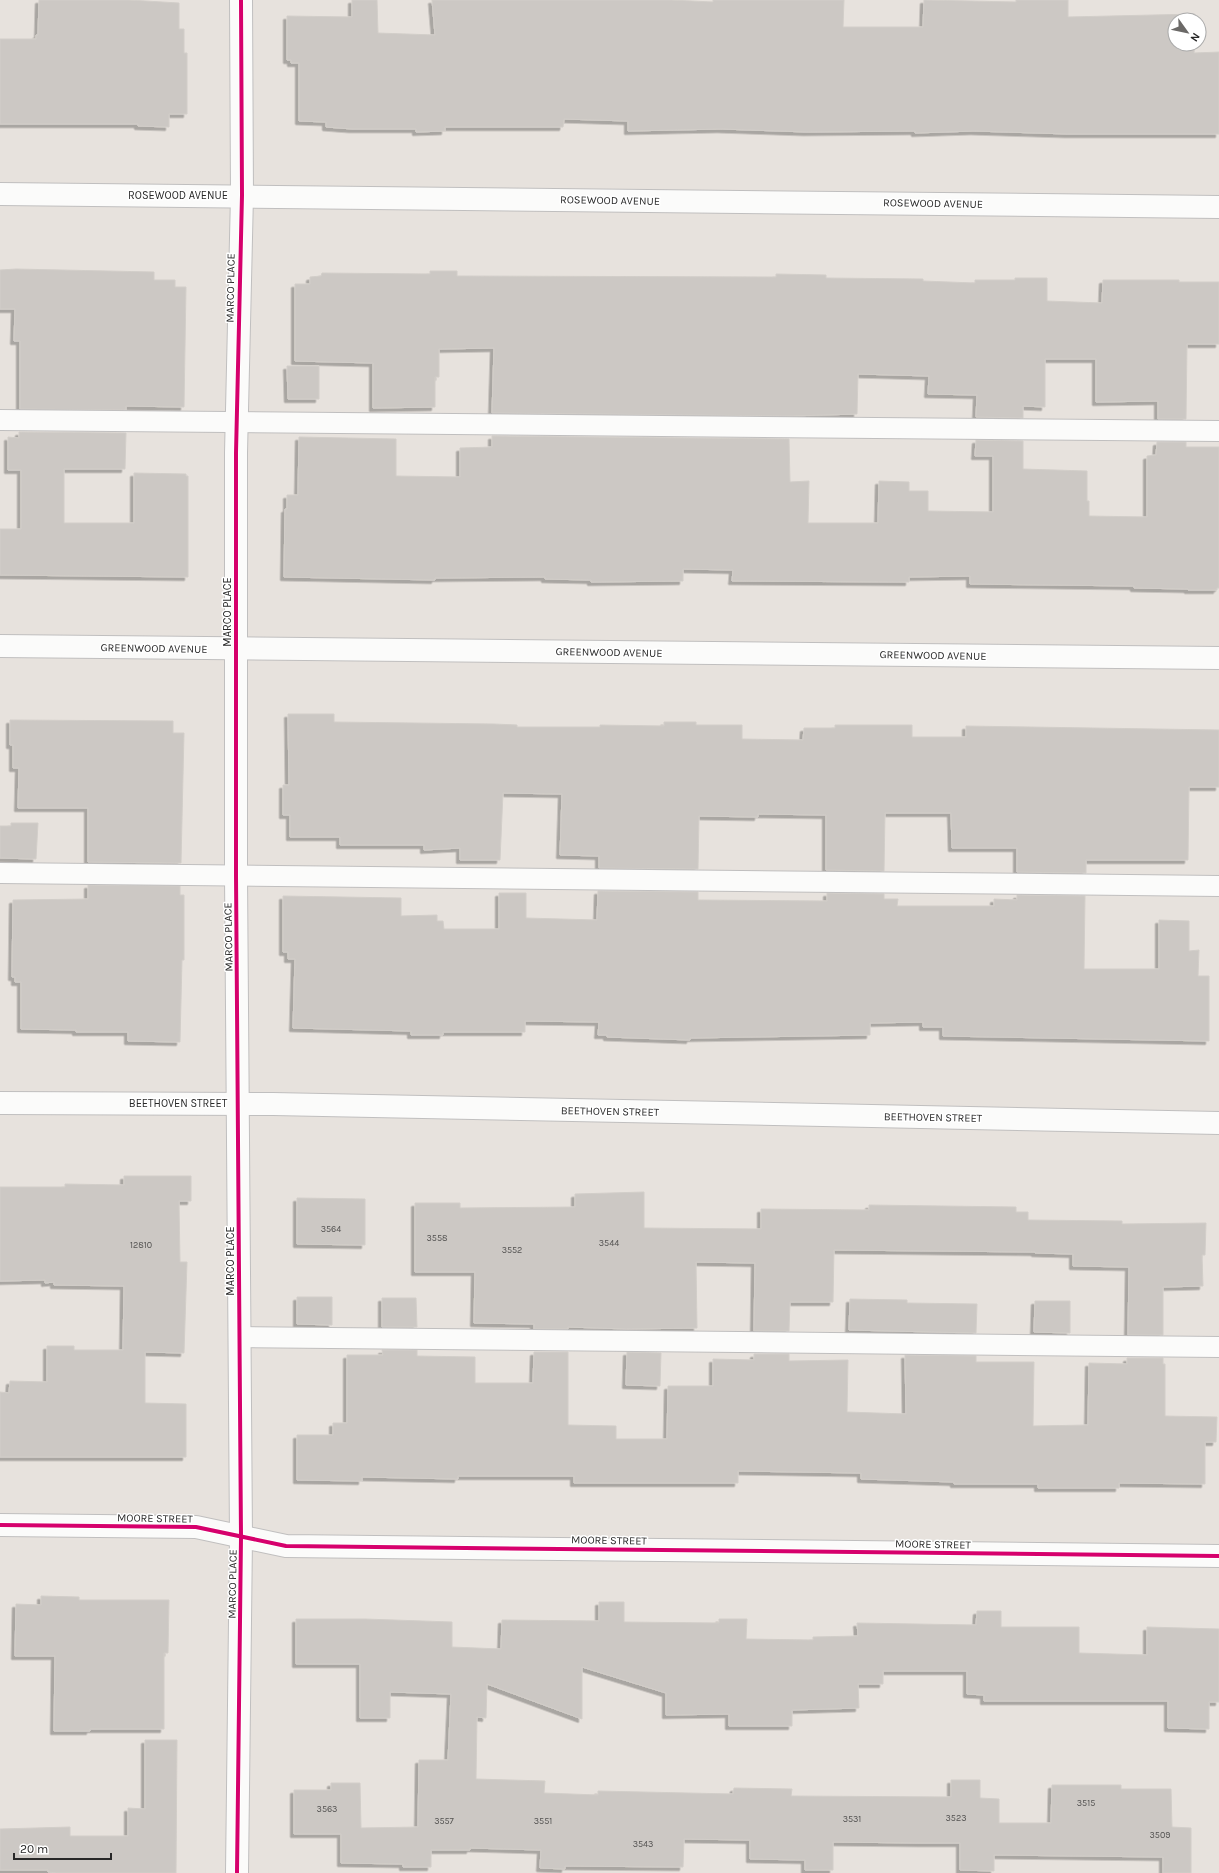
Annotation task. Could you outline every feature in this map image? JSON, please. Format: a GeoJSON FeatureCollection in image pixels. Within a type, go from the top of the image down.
{"type":"FeatureCollection","features":[{"type":"Feature","properties":{"kind":"street","name":"MARCO PLACE"},"geometry":{"type":"LineString","coordinates":[[238,1873],[241,1537],[236,875],[236,422],[242,195],[241,0]]}},
{"type":"Feature","properties":{"kind":"street","name":"ROSEWOOD AVENUE"},"geometry":{"type":"LineString","coordinates":[[0,194],[242,195],[1219,207]]}},
{"type":"Feature","properties":{"kind":"street","name":"GREENWOOD AVENUE"},"geometry":{"type":"LineString","coordinates":[[0,646],[1219,658]]}},
{"type":"Feature","properties":{"kind":"street","name":"BEETHOVEN STREET"},"geometry":{"type":"LineString","coordinates":[[0,1103],[238,1103],[1219,1123]]}},
{"type":"Feature","properties":{"kind":"street","name":"MOORE STREET"},"geometry":{"type":"LineString","coordinates":[[0,1525],[196,1527],[286,1546],[1219,1556]]}},
{"type":"Feature","properties":{"kind":"lane"},"geometry":{"type":"LineString","coordinates":[[0,420],[1219,431]]}},
{"type":"Feature","properties":{"kind":"lane"},"geometry":{"type":"LineString","coordinates":[[0,873],[1219,886]]}},
{"type":"Feature","properties":{"kind":"lane"},"geometry":{"type":"LineString","coordinates":[[239,1337],[1219,1348]]}},
{"type":"Feature","properties":{"kind":"building"},"geometry":{"type":"Polygon","coordinates":[[[39,0],[129,0],[179,3],[179,29],[184,29],[184,53],[187,53],[187,114],[169,114],[169,127],[138,126],[138,124],[0,124],[0,39],[36,39],[36,35],[38,35],[39,0]]]}},
{"type":"Feature","properties":{"kind":"building"},"geometry":{"type":"Polygon","coordinates":[[[352,0],[377,0],[378,33],[435,35],[432,0],[671,0],[713,2],[713,0],[844,0],[843,27],[923,27],[924,0],[1016,2],[1016,0],[1068,0],[1068,17],[1167,15],[1167,52],[1219,52],[1219,134],[1068,134],[974,131],[915,133],[915,131],[807,132],[721,129],[628,131],[628,121],[564,119],[563,127],[445,127],[445,131],[416,132],[416,129],[352,129],[326,127],[326,122],[299,121],[299,63],[291,63],[291,60],[287,60],[287,16],[352,17],[352,0]]]}},
{"type":"Feature","properties":{"kind":"building"},"geometry":{"type":"Polygon","coordinates":[[[16,269],[154,272],[154,280],[175,280],[175,287],[186,287],[184,407],[126,406],[126,410],[20,409],[20,341],[14,341],[15,309],[0,309],[0,270],[16,269]]]}},
{"type":"Feature","properties":{"kind":"building"},"geometry":{"type":"Polygon","coordinates":[[[430,271],[457,271],[457,276],[776,277],[776,274],[826,275],[826,278],[923,279],[923,281],[975,283],[975,280],[1047,278],[1047,301],[1102,303],[1103,280],[1179,280],[1179,282],[1219,282],[1219,344],[1187,344],[1186,419],[1158,419],[1158,401],[1096,402],[1096,359],[1045,359],[1045,407],[1023,406],[1023,418],[976,417],[977,395],[928,394],[929,376],[858,374],[857,414],[789,416],[492,413],[494,348],[439,349],[439,377],[435,377],[435,407],[373,408],[373,363],[295,361],[295,284],[310,284],[310,277],[321,276],[322,273],[430,274],[430,271]]]}},
{"type":"Feature","properties":{"kind":"building"},"geometry":{"type":"Polygon","coordinates":[[[287,366],[319,366],[319,399],[288,399],[287,366]]]}},
{"type":"Feature","properties":{"kind":"building"},"geometry":{"type":"Polygon","coordinates":[[[19,432],[126,433],[125,469],[64,469],[64,523],[134,523],[134,473],[186,474],[186,476],[188,476],[188,577],[0,575],[0,529],[21,529],[21,470],[8,470],[8,437],[19,438],[19,432]]]}},
{"type":"Feature","properties":{"kind":"building"},"geometry":{"type":"Polygon","coordinates":[[[492,436],[789,439],[790,482],[809,481],[808,523],[878,523],[879,481],[909,482],[909,491],[928,491],[928,511],[993,512],[993,456],[975,456],[976,440],[1023,441],[1023,469],[1087,471],[1087,501],[1089,501],[1089,516],[1147,517],[1147,456],[1156,455],[1157,442],[1186,442],[1186,447],[1219,447],[1219,588],[1217,588],[1217,590],[1188,590],[1134,588],[1134,586],[970,584],[970,576],[909,577],[909,582],[732,581],[733,570],[683,569],[683,581],[591,582],[591,580],[545,579],[545,577],[435,578],[435,580],[284,577],[285,509],[287,509],[287,495],[298,495],[299,437],[396,439],[396,476],[460,477],[460,448],[492,447],[492,436]]]}},
{"type":"Feature","properties":{"kind":"building"},"geometry":{"type":"Polygon","coordinates":[[[288,714],[334,714],[334,722],[494,724],[517,725],[517,727],[600,727],[600,725],[664,726],[664,722],[696,722],[696,725],[742,725],[742,739],[803,740],[804,728],[835,728],[835,725],[912,725],[912,737],[966,737],[966,726],[1219,730],[1219,787],[1189,787],[1188,860],[1086,860],[1086,873],[1017,872],[1017,848],[952,848],[951,813],[885,813],[884,871],[826,870],[826,815],[758,814],[758,817],[699,816],[698,869],[599,868],[599,856],[560,855],[562,794],[503,793],[500,860],[460,860],[460,848],[424,850],[424,845],[340,845],[340,837],[290,837],[290,815],[283,815],[283,785],[289,785],[288,714]]]}},
{"type":"Feature","properties":{"kind":"building"},"geometry":{"type":"Polygon","coordinates":[[[10,720],[173,721],[173,733],[184,733],[181,863],[88,862],[88,808],[18,808],[19,768],[13,768],[13,745],[10,745],[10,720]]]}},
{"type":"Feature","properties":{"kind":"building"},"geometry":{"type":"Polygon","coordinates":[[[11,823],[38,823],[36,859],[0,858],[0,826],[11,826],[11,823]]]}},
{"type":"Feature","properties":{"kind":"building"},"geometry":{"type":"Polygon","coordinates":[[[88,885],[180,886],[180,895],[184,895],[184,960],[182,960],[180,1042],[128,1041],[128,1032],[76,1032],[76,1030],[21,1029],[21,982],[15,982],[15,977],[12,977],[13,900],[88,899],[88,885]]]}},
{"type":"Feature","properties":{"kind":"building"},"geometry":{"type":"Polygon","coordinates":[[[598,891],[698,892],[698,900],[827,901],[827,893],[884,894],[884,899],[898,899],[897,906],[994,906],[994,899],[1017,900],[1017,895],[1085,896],[1084,969],[1159,969],[1159,920],[1189,921],[1189,951],[1199,950],[1198,976],[1209,976],[1209,1041],[943,1036],[943,1027],[923,1027],[923,1022],[870,1023],[870,1035],[690,1038],[690,1040],[607,1037],[607,1035],[598,1035],[599,1022],[525,1021],[525,1032],[443,1032],[443,1035],[411,1035],[411,1031],[293,1028],[295,959],[288,959],[288,952],[283,952],[283,896],[401,898],[401,916],[437,915],[437,921],[443,921],[444,929],[499,929],[499,893],[526,893],[526,918],[597,920],[598,891]]]}},
{"type":"Feature","properties":{"kind":"building"},"geometry":{"type":"Polygon","coordinates":[[[124,1176],[191,1176],[191,1201],[179,1201],[180,1262],[187,1262],[184,1353],[145,1352],[145,1403],[186,1404],[186,1457],[0,1457],[0,1392],[9,1393],[10,1381],[47,1382],[47,1346],[74,1346],[74,1350],[123,1350],[124,1286],[54,1285],[54,1282],[45,1283],[45,1280],[0,1281],[0,1187],[65,1187],[65,1184],[124,1185],[124,1176]]]}},
{"type":"Feature","properties":{"kind":"building"},"geometry":{"type":"Polygon","coordinates":[[[644,1192],[644,1228],[761,1229],[761,1209],[869,1210],[869,1205],[1016,1207],[1016,1212],[1028,1212],[1028,1220],[1122,1221],[1122,1224],[1206,1223],[1205,1255],[1202,1255],[1203,1286],[1163,1287],[1163,1335],[1128,1335],[1129,1267],[1073,1266],[1073,1254],[1035,1252],[834,1250],[833,1302],[790,1302],[789,1331],[754,1331],[755,1263],[696,1262],[697,1328],[627,1329],[568,1327],[568,1329],[534,1329],[534,1324],[474,1323],[475,1272],[415,1272],[415,1203],[460,1203],[460,1208],[575,1207],[575,1194],[644,1192]]]}},
{"type":"Feature","properties":{"kind":"building"},"geometry":{"type":"Polygon","coordinates":[[[297,1198],[365,1199],[365,1245],[297,1244],[297,1198]]]}},
{"type":"Feature","properties":{"kind":"building"},"geometry":{"type":"Polygon","coordinates":[[[297,1297],[332,1297],[332,1325],[297,1324],[297,1297]]]}},
{"type":"Feature","properties":{"kind":"building"},"geometry":{"type":"Polygon","coordinates":[[[382,1298],[416,1298],[417,1327],[382,1327],[382,1298]]]}},
{"type":"Feature","properties":{"kind":"building"},"geometry":{"type":"Polygon","coordinates":[[[850,1299],[907,1300],[907,1303],[977,1304],[976,1333],[849,1330],[850,1299]]]}},
{"type":"Feature","properties":{"kind":"building"},"geometry":{"type":"Polygon","coordinates":[[[1035,1301],[1070,1301],[1070,1333],[1034,1332],[1035,1301]]]}},
{"type":"Feature","properties":{"kind":"building"},"geometry":{"type":"Polygon","coordinates":[[[382,1350],[417,1350],[417,1356],[475,1357],[475,1383],[533,1383],[534,1352],[568,1352],[568,1425],[616,1426],[616,1439],[667,1439],[668,1386],[713,1386],[713,1359],[754,1360],[754,1354],[789,1354],[789,1361],[848,1360],[847,1412],[906,1414],[905,1355],[976,1356],[976,1362],[1034,1362],[1033,1426],[1088,1425],[1089,1363],[1127,1364],[1127,1358],[1163,1358],[1163,1364],[1165,1364],[1165,1416],[1217,1417],[1216,1442],[1205,1442],[1205,1484],[1119,1483],[1119,1488],[1038,1488],[1038,1484],[954,1484],[954,1482],[861,1479],[861,1473],[738,1471],[738,1483],[574,1483],[574,1476],[458,1476],[458,1479],[362,1477],[362,1481],[297,1480],[297,1435],[333,1435],[333,1423],[347,1423],[347,1355],[383,1355],[382,1350]]]}},
{"type":"Feature","properties":{"kind":"building"},"geometry":{"type":"Polygon","coordinates":[[[627,1352],[661,1353],[660,1386],[626,1385],[627,1352]]]}},
{"type":"Feature","properties":{"kind":"building"},"geometry":{"type":"Polygon","coordinates":[[[41,1596],[79,1597],[79,1600],[169,1600],[168,1653],[164,1653],[164,1729],[90,1729],[90,1731],[54,1731],[55,1656],[15,1656],[16,1604],[41,1605],[41,1596]]]}},
{"type":"Feature","properties":{"kind":"building"},"geometry":{"type":"Polygon","coordinates":[[[599,1602],[624,1602],[624,1622],[719,1623],[719,1619],[747,1619],[746,1639],[813,1640],[813,1637],[858,1636],[857,1623],[976,1625],[977,1611],[1001,1611],[1001,1627],[1079,1627],[1079,1653],[1147,1655],[1147,1627],[1219,1629],[1219,1702],[1209,1702],[1209,1729],[1168,1728],[1168,1701],[984,1701],[984,1695],[967,1694],[967,1671],[883,1671],[883,1684],[858,1684],[859,1708],[792,1710],[792,1726],[729,1726],[729,1714],[666,1715],[666,1693],[582,1667],[582,1719],[487,1684],[486,1718],[477,1717],[476,1779],[545,1781],[544,1793],[598,1795],[598,1791],[733,1794],[734,1788],[792,1789],[791,1796],[951,1797],[951,1780],[980,1780],[980,1798],[999,1799],[999,1823],[1051,1823],[1052,1785],[1121,1785],[1121,1789],[1171,1789],[1172,1827],[1191,1828],[1191,1873],[1163,1873],[1163,1857],[994,1855],[994,1871],[960,1870],[960,1843],[833,1842],[833,1870],[805,1870],[805,1860],[750,1859],[750,1840],[684,1839],[683,1867],[565,1866],[565,1869],[540,1868],[541,1850],[470,1848],[470,1850],[431,1850],[431,1867],[403,1867],[403,1864],[341,1863],[341,1834],[294,1834],[294,1790],[331,1790],[331,1783],[360,1783],[361,1828],[418,1827],[419,1760],[448,1760],[451,1694],[390,1692],[390,1718],[360,1718],[360,1664],[296,1664],[296,1619],[365,1619],[452,1622],[452,1647],[501,1649],[502,1620],[599,1621],[599,1602]]]}},
{"type":"Feature","properties":{"kind":"building"},"geometry":{"type":"Polygon","coordinates":[[[145,1740],[177,1740],[176,1873],[57,1873],[48,1872],[48,1870],[0,1870],[0,1829],[70,1827],[70,1836],[128,1836],[128,1808],[145,1809],[145,1740]]]}},
{"type":"Feature","properties":{"kind":"cycle path"},"geometry":{"type":"LineString","coordinates":[[237,1873],[241,1537],[236,875],[236,453],[242,195],[241,0]]}},
{"type":"Feature","properties":{"kind":"cycle path"},"geometry":{"type":"LineString","coordinates":[[0,1525],[196,1527],[286,1546],[1219,1556]]}}]}
